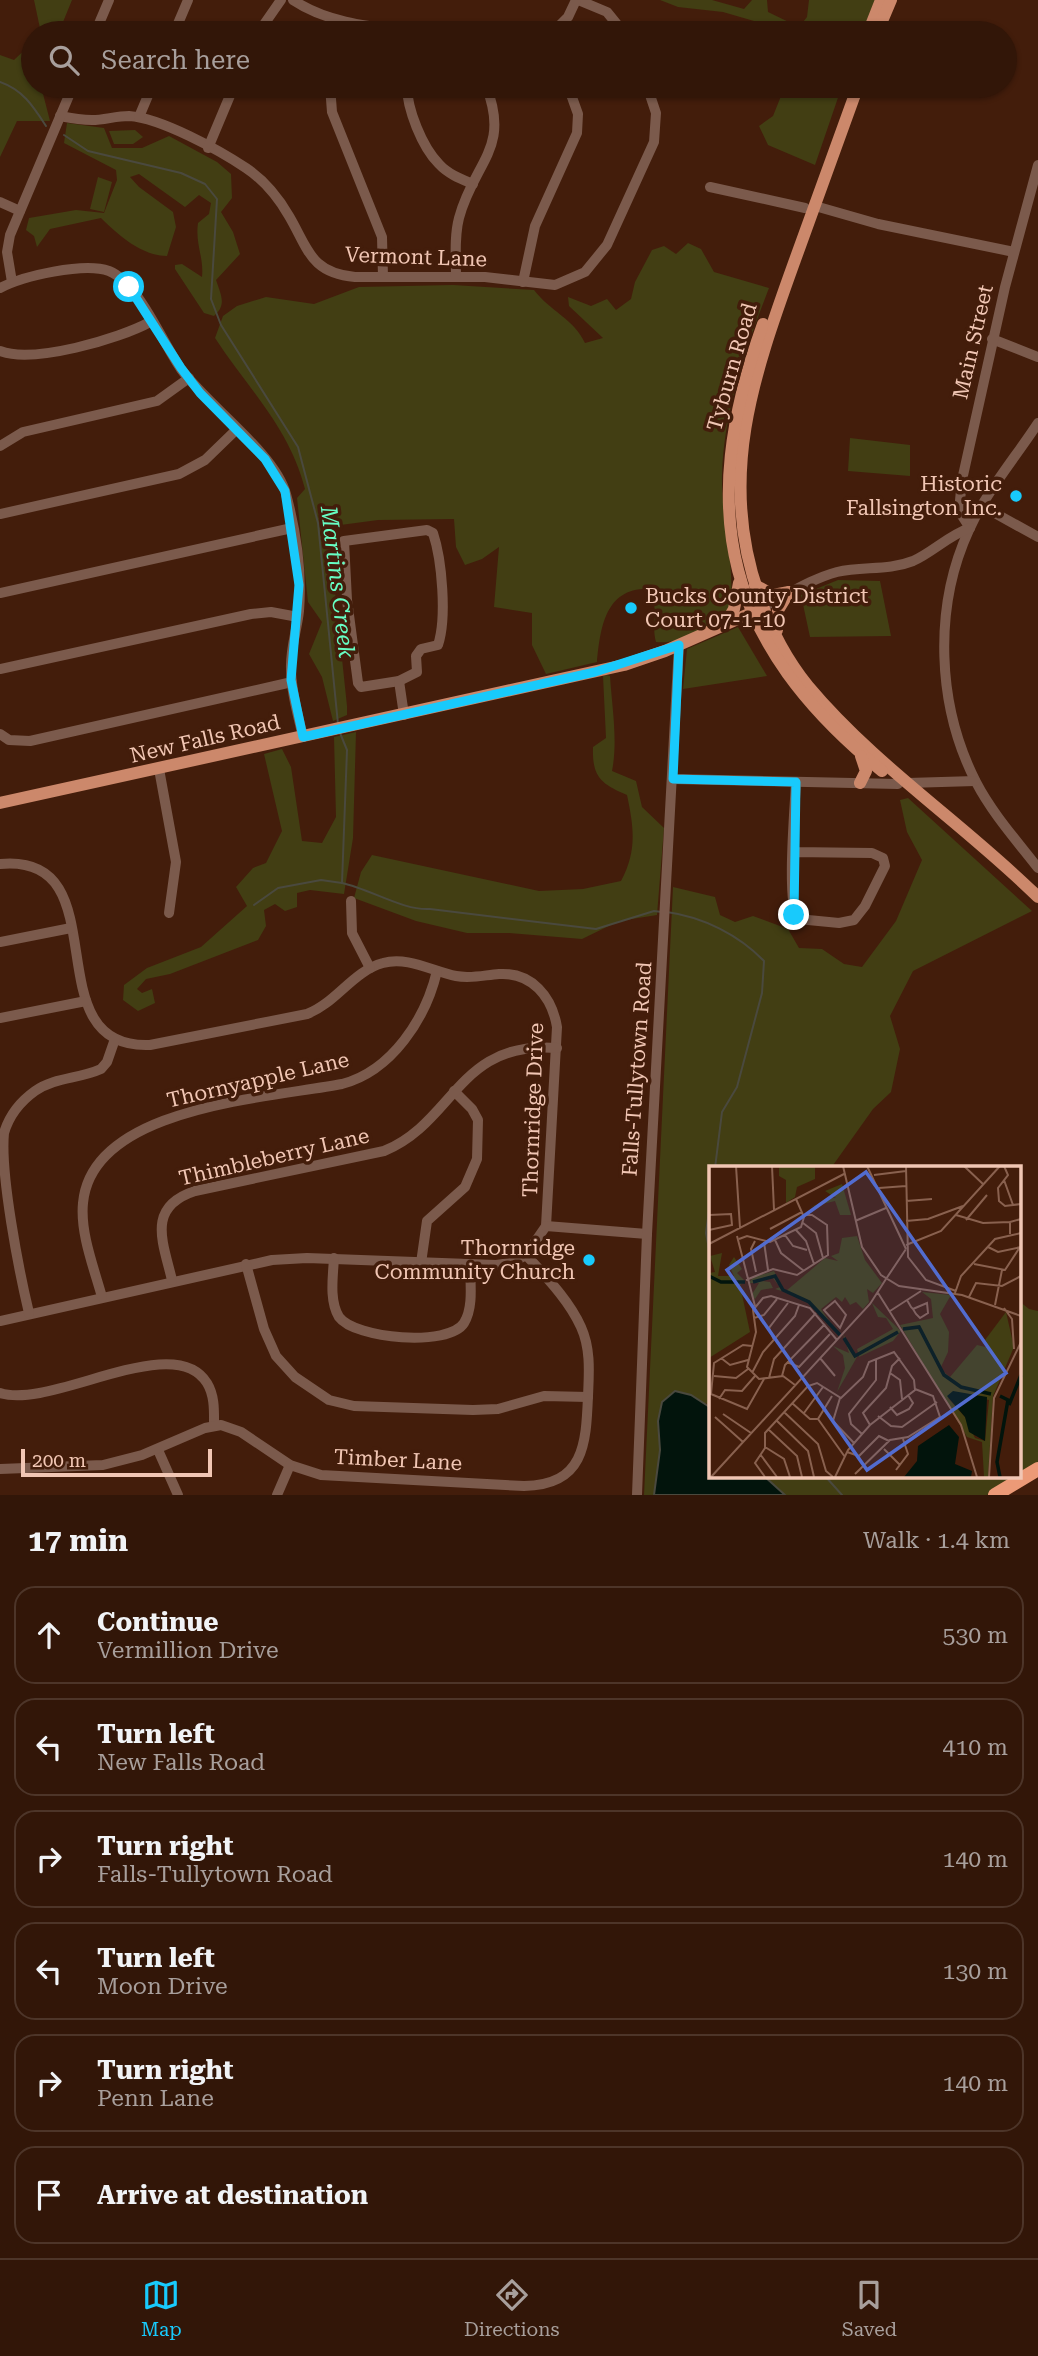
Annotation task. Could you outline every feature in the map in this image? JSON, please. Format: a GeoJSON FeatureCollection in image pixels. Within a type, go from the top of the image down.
{"type":"FeatureCollection","features":[{"type":"Feature","properties":{"kind":"highway"},"geometry":{"type":"LineString","coordinates":[[995,1495],[1038,1469]]}},
{"type":"Feature","properties":{"kind":"highway"},"geometry":{"type":"LineString","coordinates":[[1011,1495],[1038,1479]]}},
{"type":"Feature","properties":{"kind":"main road"},"geometry":{"type":"LineString","coordinates":[[873,21],[881,0]]}},
{"type":"Feature","properties":{"kind":"main road"},"geometry":{"type":"LineString","coordinates":[[882,21],[891,0]]}},
{"type":"Feature","properties":{"kind":"main road","name":"Tyburn Road"},"geometry":{"type":"LineString","coordinates":[[845,98],[760,360],[742,438],[740,512],[758,610],[766,641],[797,689],[859,753],[977,839],[1038,897]]}},
{"type":"Feature","properties":{"kind":"main road","name":"Tyburn Road"},"geometry":{"type":"LineString","coordinates":[[853,98],[751,356],[733,422],[727,488],[731,536],[739,572],[758,610],[824,704],[903,783]]}},
{"type":"Feature","properties":{"kind":"main road"},"geometry":{"type":"LineString","coordinates":[[724,625],[737,602],[739,572]]}},
{"type":"Feature","properties":{"kind":"main road"},"geometry":{"type":"LineString","coordinates":[[755,586],[774,595],[789,592]]}},
{"type":"Feature","properties":{"kind":"main road"},"geometry":{"type":"LineString","coordinates":[[783,649],[776,615],[789,592]]}},
{"type":"Feature","properties":{"kind":"main road","name":"New Falls Road"},"geometry":{"type":"LineString","coordinates":[[0,803],[616,667],[679,645],[758,610]]}},
{"type":"Feature","properties":{"kind":"main road"},"geometry":{"type":"LineString","coordinates":[[859,753],[866,771],[860,783]]}},
{"type":"Feature","properties":{"kind":"street"},"geometry":{"type":"LineString","coordinates":[[100,21],[109,0]]}},
{"type":"Feature","properties":{"kind":"street"},"geometry":{"type":"LineString","coordinates":[[179,21],[188,0]]}},
{"type":"Feature","properties":{"kind":"street"},"geometry":{"type":"LineString","coordinates":[[266,21],[281,0]]}},
{"type":"Feature","properties":{"kind":"street"},"geometry":{"type":"LineString","coordinates":[[293,0],[314,13],[341,21]]}},
{"type":"Feature","properties":{"kind":"street"},"geometry":{"type":"LineString","coordinates":[[564,21],[577,0],[607,12],[614,21]]}},
{"type":"Feature","properties":{"kind":"street"},"geometry":{"type":"LineString","coordinates":[[12,282],[8,245],[68,98]]}},
{"type":"Feature","properties":{"kind":"street"},"geometry":{"type":"LineString","coordinates":[[139,117],[147,98]]}},
{"type":"Feature","properties":{"kind":"street"},"geometry":{"type":"LineString","coordinates":[[208,148],[229,98]]}},
{"type":"Feature","properties":{"kind":"street"},"geometry":{"type":"LineString","coordinates":[[331,98],[332,112],[382,237],[383,277]]}},
{"type":"Feature","properties":{"kind":"street"},"geometry":{"type":"LineString","coordinates":[[410,98],[413,114],[431,154],[445,170],[473,184]]}},
{"type":"Feature","properties":{"kind":"street"},"geometry":{"type":"LineString","coordinates":[[456,277],[457,226],[496,131],[496,114],[490,98]]}},
{"type":"Feature","properties":{"kind":"street"},"geometry":{"type":"LineString","coordinates":[[523,282],[535,226],[578,129],[578,114],[572,98]]}},
{"type":"Feature","properties":{"kind":"street","name":"Vermont Lane"},"geometry":{"type":"LineString","coordinates":[[60,116],[93,120],[139,117],[208,148],[248,170],[271,190],[308,253],[321,266],[344,276],[456,277],[560,284],[585,272],[598,259],[653,142],[656,113],[651,98]]}},
{"type":"Feature","properties":{"kind":"street","name":"Main Street"},"geometry":{"type":"LineString","coordinates":[[970,528],[959,506],[992,339],[1038,165]]}},
{"type":"Feature","properties":{"kind":"street"},"geometry":{"type":"LineString","coordinates":[[710,187],[1014,252]]}},
{"type":"Feature","properties":{"kind":"street"},"geometry":{"type":"LineString","coordinates":[[0,202],[20,211]]}},
{"type":"Feature","properties":{"kind":"street"},"geometry":{"type":"LineString","coordinates":[[0,288],[12,282],[80,268],[108,271],[129,287],[189,378],[265,459],[281,482],[292,528],[299,585],[298,617],[291,657],[292,682],[303,737]]}},
{"type":"Feature","properties":{"kind":"street"},"geometry":{"type":"LineString","coordinates":[[0,351],[22,355],[46,352],[121,335],[150,321]]}},
{"type":"Feature","properties":{"kind":"street"},"geometry":{"type":"LineString","coordinates":[[992,339],[1038,357]]}},
{"type":"Feature","properties":{"kind":"street"},"geometry":{"type":"LineString","coordinates":[[0,446],[23,432],[157,401],[189,378]]}},
{"type":"Feature","properties":{"kind":"street"},"geometry":{"type":"LineString","coordinates":[[1027,886],[1038,869],[975,781],[961,747],[953,716],[944,650],[945,614],[952,575],[970,528],[1038,424]]}},
{"type":"Feature","properties":{"kind":"street"},"geometry":{"type":"LineString","coordinates":[[0,514],[179,474],[205,460],[236,430]]}},
{"type":"Feature","properties":{"kind":"street"},"geometry":{"type":"LineString","coordinates":[[982,506],[1038,537]]}},
{"type":"Feature","properties":{"kind":"street"},"geometry":{"type":"LineString","coordinates":[[0,593],[292,528]]}},
{"type":"Feature","properties":{"kind":"street","name":"New Falls Road"},"geometry":{"type":"LineString","coordinates":[[758,610],[789,592],[837,572],[894,567],[913,561],[970,528]]}},
{"type":"Feature","properties":{"kind":"street"},"geometry":{"type":"LineString","coordinates":[[427,530],[433,533],[440,562],[440,638],[438,645],[421,649],[416,656],[417,673],[399,681],[366,688],[358,683],[342,545],[346,539],[427,530]]}},
{"type":"Feature","properties":{"kind":"street"},"geometry":{"type":"LineString","coordinates":[[0,669],[251,614],[271,612],[298,617]]}},
{"type":"Feature","properties":{"kind":"street","name":"Falls-Tullytown Road"},"geometry":{"type":"LineString","coordinates":[[637,1495],[647,1234],[679,645]]}},
{"type":"Feature","properties":{"kind":"street"},"geometry":{"type":"LineString","coordinates":[[399,681],[404,715]]}},
{"type":"Feature","properties":{"kind":"street"},"geometry":{"type":"LineString","coordinates":[[0,734],[9,740],[30,741],[292,682]]}},
{"type":"Feature","properties":{"kind":"street"},"geometry":{"type":"LineString","coordinates":[[159,769],[176,862],[169,913]]}},
{"type":"Feature","properties":{"kind":"street"},"geometry":{"type":"LineString","coordinates":[[673,779],[860,783],[975,781]]}},
{"type":"Feature","properties":{"kind":"street"},"geometry":{"type":"LineString","coordinates":[[793,852],[872,853],[883,858],[882,874],[858,916],[850,921],[813,922],[798,919],[794,915],[793,852],[796,782]]}},
{"type":"Feature","properties":{"kind":"street"},"geometry":{"type":"LineString","coordinates":[[0,864],[32,864],[51,876],[63,894],[86,1001],[100,1027],[115,1039],[131,1044],[150,1045],[296,1017],[327,1005],[370,968],[352,933],[351,901]]}},
{"type":"Feature","properties":{"kind":"street"},"geometry":{"type":"LineString","coordinates":[[0,942],[71,928]]}},
{"type":"Feature","properties":{"kind":"street","name":"Thornridge Drive"},"geometry":{"type":"LineString","coordinates":[[370,968],[399,961],[466,978],[506,974],[533,983],[552,1006],[556,1048],[546,1226],[526,1255]]}},
{"type":"Feature","properties":{"kind":"street","name":"Thornyapple Lane"},"geometry":{"type":"LineString","coordinates":[[102,1297],[82,1208],[89,1180],[108,1152],[144,1129],[181,1115],[342,1084],[360,1078],[417,1025],[428,1002],[437,971]]}},
{"type":"Feature","properties":{"kind":"street"},"geometry":{"type":"LineString","coordinates":[[0,1017],[86,1001]]}},
{"type":"Feature","properties":{"kind":"street"},"geometry":{"type":"LineString","coordinates":[[29,1313],[9,1213],[2,1151],[6,1129],[18,1107],[41,1087],[101,1069],[107,1062],[115,1039]]}},
{"type":"Feature","properties":{"kind":"street","name":"Thimbleberry Lane"},"geometry":{"type":"LineString","coordinates":[[172,1280],[161,1229],[164,1212],[178,1197],[195,1191],[384,1151],[409,1136],[479,1068],[500,1055],[524,1048],[556,1048]]}},
{"type":"Feature","properties":{"kind":"street"},"geometry":{"type":"LineString","coordinates":[[421,1263],[427,1221],[465,1187],[477,1159],[478,1120],[472,1109],[454,1091]]}},
{"type":"Feature","properties":{"kind":"street"},"geometry":{"type":"LineString","coordinates":[[546,1226],[647,1234]]}},
{"type":"Feature","properties":{"kind":"street"},"geometry":{"type":"LineString","coordinates":[[0,1321],[172,1280],[289,1258],[503,1264],[526,1255]]}},
{"type":"Feature","properties":{"kind":"street","name":"Timber Lane"},"geometry":{"type":"LineString","coordinates":[[214,1426],[242,1432],[290,1465],[337,1477],[545,1484],[565,1475],[579,1458],[585,1435],[589,1354],[580,1325],[569,1305],[526,1255]]}},
{"type":"Feature","properties":{"kind":"street"},"geometry":{"type":"LineString","coordinates":[[334,1258],[335,1308],[345,1323],[367,1333],[426,1337],[451,1334],[465,1322],[470,1300],[470,1264]]}},
{"type":"Feature","properties":{"kind":"street"},"geometry":{"type":"LineString","coordinates":[[246,1264],[264,1329],[276,1356],[295,1377],[328,1400],[354,1406],[473,1410],[498,1409],[544,1396],[588,1397]]}},
{"type":"Feature","properties":{"kind":"street"},"geometry":{"type":"LineString","coordinates":[[0,1393],[22,1396],[141,1368],[183,1365],[197,1372],[208,1385],[213,1400],[214,1426],[158,1450],[103,1465],[0,1469]]}},
{"type":"Feature","properties":{"kind":"street"},"geometry":{"type":"LineString","coordinates":[[158,1450],[178,1495]]}},
{"type":"Feature","properties":{"kind":"street"},"geometry":{"type":"LineString","coordinates":[[277,1495],[290,1465]]}},
{"type":"Feature","properties":{"kind":"shaded area"},"geometry":{"type":"Polygon","coordinates":[[[34,0],[72,0],[63,21],[38,21],[34,0]]]}},
{"type":"Feature","properties":{"kind":"shaded area"},"geometry":{"type":"Polygon","coordinates":[[[660,0],[712,0],[744,9],[752,0],[767,0],[768,12],[787,21],[754,21],[723,12],[678,7],[660,0]]]}},
{"type":"Feature","properties":{"kind":"shaded area"},"geometry":{"type":"Polygon","coordinates":[[[809,0],[875,0],[867,21],[804,21],[807,17],[809,0]]]}},
{"type":"Feature","properties":{"kind":"shaded area"},"geometry":{"type":"Polygon","coordinates":[[[21,53],[21,98],[44,98],[50,121],[17,121],[0,157],[0,55],[14,60],[21,53]]]}},
{"type":"Feature","properties":{"kind":"shaded area"},"geometry":{"type":"Polygon","coordinates":[[[780,98],[838,98],[815,165],[768,145],[759,126],[773,116],[780,98]]]}},
{"type":"Feature","properties":{"kind":"shaded area"},"geometry":{"type":"Polygon","coordinates":[[[67,123],[104,128],[112,148],[142,148],[169,136],[217,162],[231,174],[232,198],[221,212],[233,232],[240,254],[216,280],[222,304],[214,316],[204,313],[175,269],[175,265],[182,264],[202,277],[198,223],[209,214],[211,203],[199,195],[185,207],[139,174],[130,177],[173,212],[176,227],[167,256],[140,248],[101,218],[50,229],[37,247],[34,236],[26,230],[29,218],[76,210],[104,213],[117,180],[116,170],[64,143],[67,123]]]}},
{"type":"Feature","properties":{"kind":"shaded area"},"geometry":{"type":"Polygon","coordinates":[[[135,130],[143,137],[133,144],[114,144],[109,131],[135,130]]]}},
{"type":"Feature","properties":{"kind":"shaded area"},"geometry":{"type":"Polygon","coordinates":[[[98,177],[112,182],[104,212],[90,209],[98,177]]]}},
{"type":"Feature","properties":{"kind":"shaded area"},"geometry":{"type":"Polygon","coordinates":[[[688,243],[701,249],[714,272],[769,288],[738,379],[724,450],[722,492],[731,575],[730,608],[715,622],[686,638],[656,642],[653,600],[643,589],[630,591],[612,605],[607,615],[597,662],[546,674],[532,645],[532,613],[494,607],[499,547],[482,559],[465,565],[456,547],[454,519],[378,520],[333,526],[329,535],[347,715],[333,721],[322,677],[309,654],[322,622],[308,602],[297,498],[305,489],[298,467],[278,428],[215,338],[223,316],[237,306],[266,297],[314,304],[359,287],[453,285],[534,290],[575,328],[585,343],[603,338],[569,306],[568,297],[591,306],[607,299],[616,310],[631,299],[635,282],[652,250],[664,246],[676,254],[688,243]]]}},
{"type":"Feature","properties":{"kind":"shaded area"},"geometry":{"type":"Polygon","coordinates":[[[850,438],[910,445],[910,476],[848,471],[850,438]]]}},
{"type":"Feature","properties":{"kind":"shaded area"},"geometry":{"type":"Polygon","coordinates":[[[838,580],[880,581],[891,636],[810,637],[801,595],[838,580]]]}},
{"type":"Feature","properties":{"kind":"shaded area"},"geometry":{"type":"Polygon","coordinates":[[[738,627],[767,676],[683,689],[687,649],[738,627]]]}},
{"type":"Feature","properties":{"kind":"shaded area"},"geometry":{"type":"Polygon","coordinates":[[[603,676],[610,676],[614,724],[612,771],[636,781],[642,807],[664,828],[657,915],[619,921],[582,939],[509,933],[467,933],[416,921],[354,898],[361,872],[372,855],[539,891],[583,889],[621,881],[630,860],[633,839],[627,795],[600,778],[593,757],[593,747],[606,738],[603,676]]]}},
{"type":"Feature","properties":{"kind":"shaded area"},"geometry":{"type":"Polygon","coordinates":[[[356,732],[353,838],[344,894],[310,890],[297,893],[297,907],[285,911],[275,904],[264,910],[266,926],[258,940],[170,974],[146,979],[137,989],[142,993],[152,989],[155,1003],[138,1011],[123,1000],[124,985],[147,968],[201,947],[247,906],[236,887],[253,868],[266,863],[282,831],[264,754],[282,749],[291,767],[302,841],[322,843],[336,817],[334,737],[356,732]]]}},
{"type":"Feature","properties":{"kind":"shaded area"},"geometry":{"type":"Polygon","coordinates":[[[908,798],[1032,911],[913,971],[890,1016],[900,1049],[891,1092],[873,1109],[832,1166],[709,1166],[709,1406],[706,1403],[658,1421],[660,1450],[654,1495],[644,1495],[673,887],[715,897],[720,915],[735,922],[753,916],[788,929],[799,948],[822,949],[844,964],[862,967],[896,921],[922,860],[907,832],[900,800],[908,798]]]}},
{"type":"Feature","properties":{"kind":"shaded area"},"geometry":{"type":"Polygon","coordinates":[[[1020,1302],[1029,1309],[1038,1311],[1038,1463],[1020,1473],[1020,1302]]]}},
{"type":"Feature","properties":{"kind":"shaded area"},"geometry":{"type":"Polygon","coordinates":[[[675,1391],[691,1395],[709,1407],[709,1478],[766,1478],[785,1495],[654,1495],[660,1450],[658,1421],[662,1402],[675,1391]]]}},
{"type":"Feature","properties":{"kind":"shaded area"},"geometry":{"type":"Polygon","coordinates":[[[766,1478],[1013,1478],[987,1495],[785,1495],[766,1478]]]}},
{"type":"Feature","properties":{"kind":"waterway","name":"Martins Creek"},"geometry":{"type":"LineString","coordinates":[[0,82],[21,94]]}},
{"type":"Feature","properties":{"kind":"waterway","name":"Martins Creek"},"geometry":{"type":"LineString","coordinates":[[25,98],[46,126]]}},
{"type":"Feature","properties":{"kind":"waterway","name":"Martins Creek"},"geometry":{"type":"LineString","coordinates":[[64,135],[88,151],[181,173],[205,184],[217,199],[211,299],[221,325],[298,447],[318,523],[338,724]]}},
{"type":"Feature","properties":{"kind":"waterway","name":"Martins Creek"},"geometry":{"type":"LineString","coordinates":[[340,733],[347,750],[342,883],[420,909],[596,929],[654,911],[662,912]]}},
{"type":"Feature","properties":{"kind":"waterway"},"geometry":{"type":"LineString","coordinates":[[254,905],[278,888],[321,880],[342,883]]}},
{"type":"Feature","properties":{"kind":"waterway","name":"Martins Creek"},"geometry":{"type":"LineString","coordinates":[[667,912],[694,918],[732,935],[764,961],[762,993],[737,1087],[722,1112],[715,1166]]}},
{"type":"Feature","properties":{"kind":"waterway","name":"Martins Creek"},"geometry":{"type":"LineString","coordinates":[[709,1211],[706,1233],[709,1249]]}},
{"type":"Feature","properties":{"kind":"waterway","name":"Martins Creek"},"geometry":{"type":"LineString","coordinates":[[827,1478],[842,1495]]}},
{"type":"Feature","properties":{"kind":"place","name":"Historic Fallsington Inc."},"geometry":{"type":"Point","coordinates":[1016,496]}},
{"type":"Feature","properties":{"kind":"place","name":"Bucks County District Court 07-1-10"},"geometry":{"type":"Point","coordinates":[631,608]}},
{"type":"Feature","properties":{"kind":"place","name":"Thornridge Community Church"},"geometry":{"type":"Point","coordinates":[589,1260]}},
{"type":"Feature","properties":{"kind":"route"},"geometry":{"type":"LineString","coordinates":[[129,287],[200,393],[265,459],[285,491],[290,509],[299,585],[298,617],[290,670],[303,737],[624,665],[679,645],[673,779],[796,782],[794,915]]}}]}
